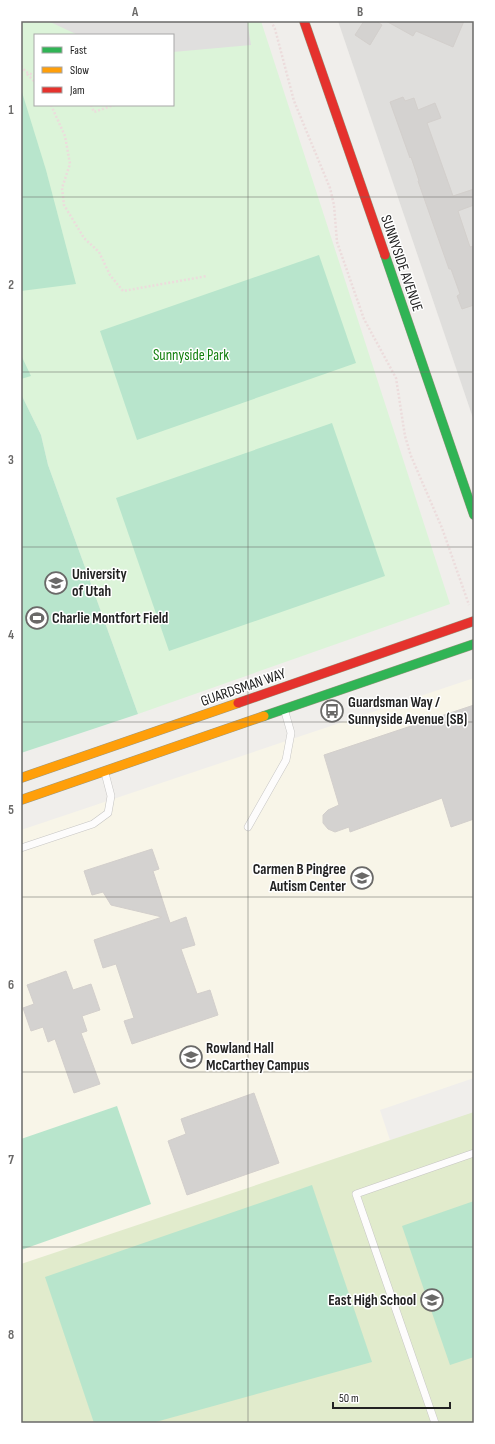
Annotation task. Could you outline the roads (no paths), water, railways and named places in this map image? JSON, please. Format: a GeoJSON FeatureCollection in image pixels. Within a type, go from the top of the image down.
{"type":"FeatureCollection","features":[{"type":"Feature","properties":{"kind":"street","name":"SUNNYSIDE AVENUE"},"geometry":{"type":"LineString","coordinates":[[304,21],[474,515]]}},
{"type":"Feature","properties":{"kind":"street","name":"GUARDSMAN WAY"},"geometry":{"type":"LineString","coordinates":[[21,800],[101,761],[474,621]]}},
{"type":"Feature","properties":{"kind":"street","name":"GUARDSMAN WAY"},"geometry":{"type":"LineString","coordinates":[[21,778],[101,761],[284,710],[474,644]]}},
{"type":"Feature","properties":{"kind":"lane"},"geometry":{"type":"LineString","coordinates":[[248,827],[286,760],[291,734],[284,710]]}},
{"type":"Feature","properties":{"kind":"lane"},"geometry":{"type":"LineString","coordinates":[[21,848],[92,824],[108,813],[111,796],[101,761]]}},
{"type":"Feature","properties":{"kind":"lane"},"geometry":{"type":"LineString","coordinates":[[435,1423],[356,1194],[474,1153]]}},
{"type":"Feature","properties":{"kind":"place","name":"University of Utah"},"geometry":{"type":"Point","coordinates":[56,583]}},
{"type":"Feature","properties":{"kind":"place","name":"Charlie Montfort Field"},"geometry":{"type":"Point","coordinates":[37,618]}},
{"type":"Feature","properties":{"kind":"place","name":"Guardsman Way / Sunnyside Avenue (SB)"},"geometry":{"type":"Point","coordinates":[332,711]}},
{"type":"Feature","properties":{"kind":"place","name":"Carmen B Pingree Autism Center"},"geometry":{"type":"Point","coordinates":[362,878]}},
{"type":"Feature","properties":{"kind":"place","name":"Rowland Hall McCarthey Campus"},"geometry":{"type":"Point","coordinates":[191,1057]}},
{"type":"Feature","properties":{"kind":"place","name":"East High School"},"geometry":{"type":"Point","coordinates":[432,1300]}},
{"type":"Feature","properties":{"kind":"park label","name":"Sunnyside Park"},"geometry":{"type":"Point","coordinates":[191,355]}}]}
